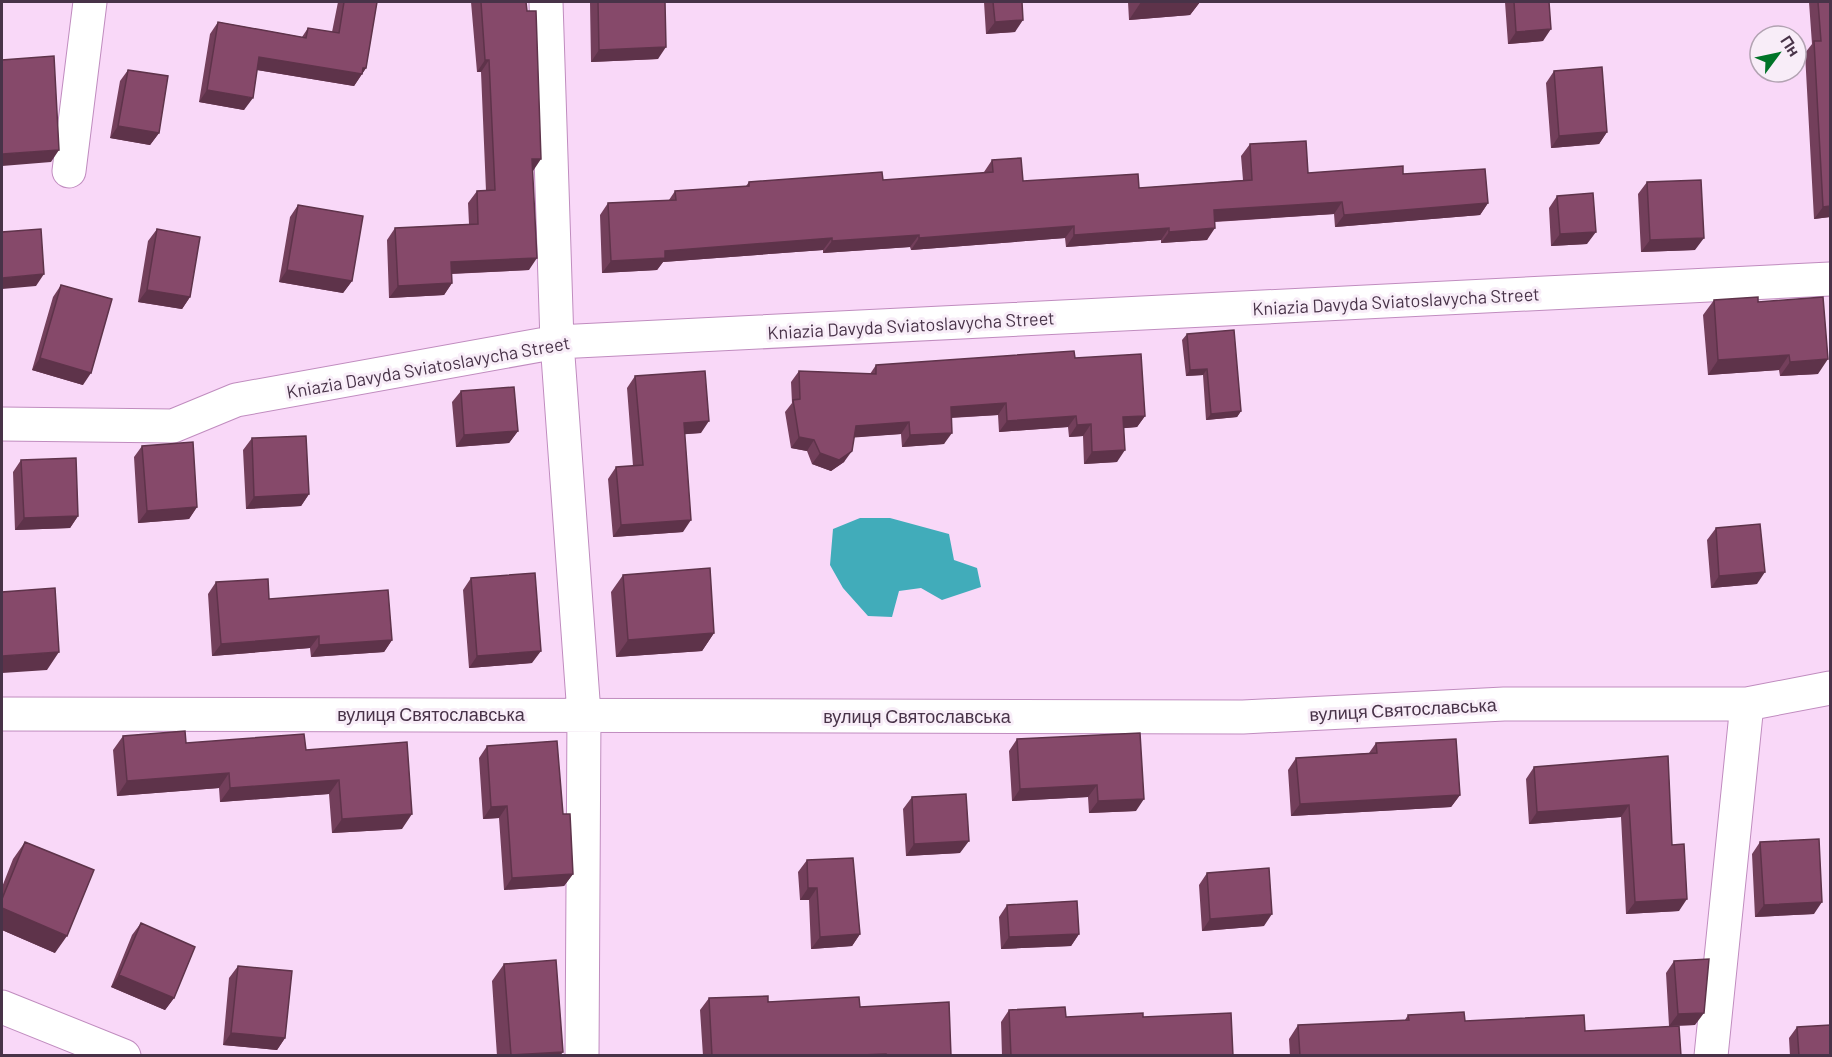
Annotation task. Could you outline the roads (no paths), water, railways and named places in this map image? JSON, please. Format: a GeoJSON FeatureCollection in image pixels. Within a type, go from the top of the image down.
{"type":"FeatureCollection","features":[{"type":"Feature","properties":{"kind":"street"},"geometry":{"type":"LineString","coordinates":[[69,171],[90,2]]}},
{"type":"Feature","properties":{"kind":"street"},"geometry":{"type":"LineString","coordinates":[[546,2],[557,342],[584,714],[582,1056]]}},
{"type":"Feature","properties":{"kind":"street","name":"Kniazia Davyda Sviatoslavycha Street"},"geometry":{"type":"LineString","coordinates":[[2,424],[173,426],[236,400],[557,342],[1830,279]]}},
{"type":"Feature","properties":{"kind":"street","name":"вулиця Святославська"},"geometry":{"type":"LineString","coordinates":[[2,714],[1243,717],[1504,704],[1747,704],[1830,688]]}},
{"type":"Feature","properties":{"kind":"street"},"geometry":{"type":"LineString","coordinates":[[1711,1056],[1747,704]]}},
{"type":"Feature","properties":{"kind":"street"},"geometry":{"type":"LineString","coordinates":[[2,1007],[124,1056]]}},
{"type":"Feature","properties":{"kind":"water"},"geometry":{"type":"Polygon","coordinates":[[[860,518],[890,518],[949,534],[954,560],[977,568],[981,587],[942,600],[921,588],[899,591],[892,617],[868,616],[843,588],[830,565],[833,529],[860,518]]]}}]}
